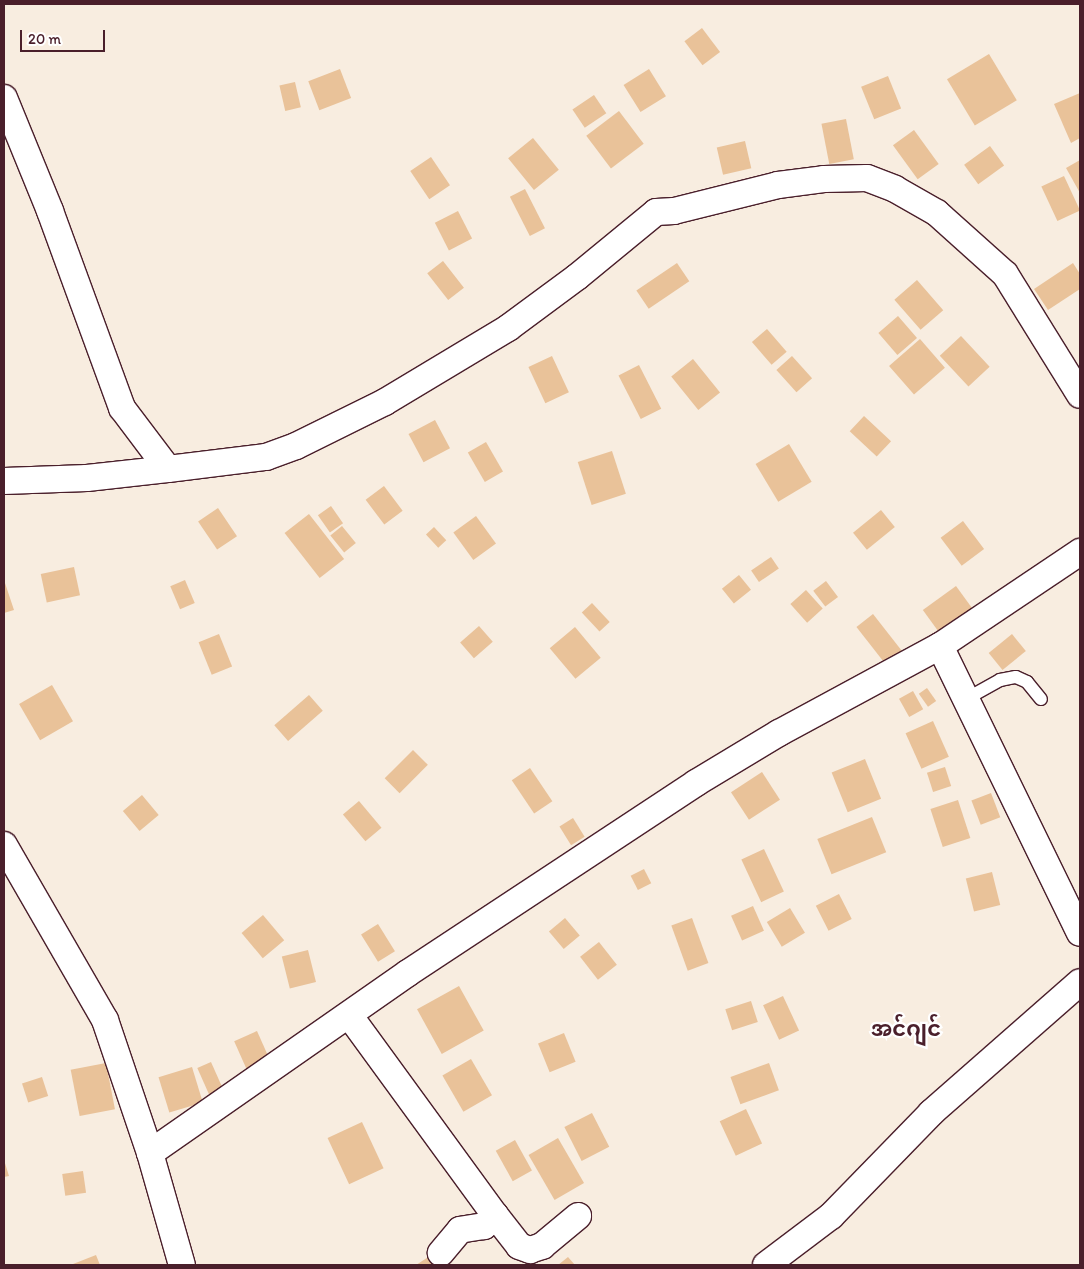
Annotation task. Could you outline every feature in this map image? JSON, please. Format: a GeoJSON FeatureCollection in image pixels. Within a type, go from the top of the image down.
{"type":"FeatureCollection","features":[{"type":"Feature","properties":{"kind":"street"},"geometry":{"type":"LineString","coordinates":[[4,98],[50,211],[122,408],[168,469]]}},
{"type":"Feature","properties":{"kind":"street"},"geometry":{"type":"LineString","coordinates":[[4,481],[95,478],[266,457],[296,446],[385,402],[508,328],[577,278],[656,212],[674,211],[778,185],[824,179],[867,178],[895,189],[937,213],[1005,274],[1080,395]]}},
{"type":"Feature","properties":{"kind":"street"},"geometry":{"type":"LineString","coordinates":[[150,1153],[350,1015],[696,783],[779,733],[940,646],[1080,552]]}},
{"type":"Feature","properties":{"kind":"street"},"geometry":{"type":"LineString","coordinates":[[940,646],[1080,933]]}},
{"type":"Feature","properties":{"kind":"street"},"geometry":{"type":"LineString","coordinates":[[4,845],[105,1020],[150,1153],[182,1265]]}},
{"type":"Feature","properties":{"kind":"street"},"geometry":{"type":"LineString","coordinates":[[766,1265],[831,1216],[931,1112],[1080,982]]}},
{"type":"Feature","properties":{"kind":"street"},"geometry":{"type":"LineString","coordinates":[[350,1015],[495,1216],[519,1246],[530,1250],[542,1246],[578,1216]]}},
{"type":"Feature","properties":{"kind":"street"},"geometry":{"type":"LineString","coordinates":[[441,1253],[460,1230],[484,1226],[495,1216]]}},
{"type":"Feature","properties":{"kind":"lane"},"geometry":{"type":"LineString","coordinates":[[966,699],[1000,680],[1016,677],[1028,682],[1041,699]]}},
{"type":"Feature","properties":{"kind":"building"},"geometry":{"type":"Polygon","coordinates":[[[702,28],[720,52],[702,65],[684,41],[702,28]]]}},
{"type":"Feature","properties":{"kind":"building"},"geometry":{"type":"Polygon","coordinates":[[[989,54],[1017,100],[975,126],[947,79],[989,54]]]}},
{"type":"Feature","properties":{"kind":"building"},"geometry":{"type":"Polygon","coordinates":[[[340,69],[351,98],[319,110],[308,81],[340,69]]]}},
{"type":"Feature","properties":{"kind":"building"},"geometry":{"type":"Polygon","coordinates":[[[649,69],[666,96],[641,112],[624,85],[649,69]]]}},
{"type":"Feature","properties":{"kind":"building"},"geometry":{"type":"Polygon","coordinates":[[[888,76],[901,108],[874,119],[861,87],[888,76]]]}},
{"type":"Feature","properties":{"kind":"building"},"geometry":{"type":"Polygon","coordinates":[[[295,82],[301,107],[285,111],[279,86],[295,82]]]}},
{"type":"Feature","properties":{"kind":"building"},"geometry":{"type":"Polygon","coordinates":[[[1080,93],[1080,138],[1071,143],[1054,104],[1080,93]]]}},
{"type":"Feature","properties":{"kind":"building"},"geometry":{"type":"Polygon","coordinates":[[[594,95],[606,113],[585,128],[572,110],[594,95]]]}},
{"type":"Feature","properties":{"kind":"building"},"geometry":{"type":"Polygon","coordinates":[[[619,111],[644,144],[611,168],[586,136],[619,111]]]}},
{"type":"Feature","properties":{"kind":"building"},"geometry":{"type":"Polygon","coordinates":[[[846,119],[854,159],[829,164],[821,124],[846,119]]]}},
{"type":"Feature","properties":{"kind":"building"},"geometry":{"type":"Polygon","coordinates":[[[914,130],[939,164],[918,179],[893,145],[914,130]]]}},
{"type":"Feature","properties":{"kind":"building"},"geometry":{"type":"Polygon","coordinates":[[[533,138],[559,170],[534,190],[508,158],[533,138]]]}},
{"type":"Feature","properties":{"kind":"building"},"geometry":{"type":"Polygon","coordinates":[[[745,141],[751,168],[723,175],[717,148],[745,141]]]}},
{"type":"Feature","properties":{"kind":"building"},"geometry":{"type":"Polygon","coordinates":[[[990,146],[1004,165],[978,184],[964,165],[990,146]]]}},
{"type":"Feature","properties":{"kind":"building"},"geometry":{"type":"Polygon","coordinates":[[[431,157],[450,185],[429,199],[410,171],[431,157]]]}},
{"type":"Feature","properties":{"kind":"building"},"geometry":{"type":"Polygon","coordinates":[[[1080,160],[1080,193],[1066,168],[1080,160]]]}},
{"type":"Feature","properties":{"kind":"building"},"geometry":{"type":"Polygon","coordinates":[[[1064,176],[1080,210],[1057,221],[1041,187],[1064,176]]]}},
{"type":"Feature","properties":{"kind":"building"},"geometry":{"type":"Polygon","coordinates":[[[525,189],[545,228],[530,236],[510,197],[525,189]]]}},
{"type":"Feature","properties":{"kind":"building"},"geometry":{"type":"Polygon","coordinates":[[[458,211],[472,239],[449,250],[435,223],[458,211]]]}},
{"type":"Feature","properties":{"kind":"building"},"geometry":{"type":"Polygon","coordinates":[[[443,261],[464,288],[448,300],[427,273],[443,261]]]}},
{"type":"Feature","properties":{"kind":"building"},"geometry":{"type":"Polygon","coordinates":[[[677,263],[689,281],[649,309],[636,290],[677,263]]]}},
{"type":"Feature","properties":{"kind":"building"},"geometry":{"type":"Polygon","coordinates":[[[1073,263],[1080,274],[1080,289],[1048,310],[1034,289],[1073,263]]]}},
{"type":"Feature","properties":{"kind":"building"},"geometry":{"type":"Polygon","coordinates":[[[917,280],[943,310],[921,330],[894,300],[917,280]]]}},
{"type":"Feature","properties":{"kind":"building"},"geometry":{"type":"Polygon","coordinates":[[[898,316],[917,338],[897,355],[878,333],[898,316]]]}},
{"type":"Feature","properties":{"kind":"building"},"geometry":{"type":"Polygon","coordinates":[[[767,329],[787,352],[772,365],[752,342],[767,329]]]}},
{"type":"Feature","properties":{"kind":"building"},"geometry":{"type":"Polygon","coordinates":[[[961,336],[990,367],[968,386],[940,356],[961,336]]]}},
{"type":"Feature","properties":{"kind":"building"},"geometry":{"type":"Polygon","coordinates":[[[920,339],[945,368],[914,395],[889,366],[920,339]]]}},
{"type":"Feature","properties":{"kind":"building"},"geometry":{"type":"Polygon","coordinates":[[[552,356],[569,392],[545,403],[528,367],[552,356]]]}},
{"type":"Feature","properties":{"kind":"building"},"geometry":{"type":"Polygon","coordinates":[[[792,356],[812,378],[796,392],[776,370],[792,356]]]}},
{"type":"Feature","properties":{"kind":"building"},"geometry":{"type":"Polygon","coordinates":[[[693,359],[720,392],[698,410],[671,377],[693,359]]]}},
{"type":"Feature","properties":{"kind":"building"},"geometry":{"type":"Polygon","coordinates":[[[639,365],[661,409],[641,419],[619,375],[639,365]]]}},
{"type":"Feature","properties":{"kind":"building"},"geometry":{"type":"Polygon","coordinates":[[[864,416],[891,441],[877,457],[850,431],[864,416]]]}},
{"type":"Feature","properties":{"kind":"building"},"geometry":{"type":"Polygon","coordinates":[[[435,420],[450,448],[424,462],[409,434],[435,420]]]}},
{"type":"Feature","properties":{"kind":"building"},"geometry":{"type":"Polygon","coordinates":[[[486,442],[503,471],[485,482],[468,452],[486,442]]]}},
{"type":"Feature","properties":{"kind":"building"},"geometry":{"type":"Polygon","coordinates":[[[789,444],[812,482],[778,502],[756,464],[789,444]]]}},
{"type":"Feature","properties":{"kind":"building"},"geometry":{"type":"Polygon","coordinates":[[[612,451],[626,494],[592,505],[578,462],[612,451]]]}},
{"type":"Feature","properties":{"kind":"building"},"geometry":{"type":"Polygon","coordinates":[[[384,486],[403,511],[384,525],[366,500],[384,486]]]}},
{"type":"Feature","properties":{"kind":"building"},"geometry":{"type":"Polygon","coordinates":[[[331,506],[343,523],[330,532],[318,515],[331,506]]]}},
{"type":"Feature","properties":{"kind":"building"},"geometry":{"type":"Polygon","coordinates":[[[218,508],[237,536],[217,550],[198,521],[218,508]]]}},
{"type":"Feature","properties":{"kind":"building"},"geometry":{"type":"Polygon","coordinates":[[[881,510],[895,527],[867,550],[853,533],[881,510]]]}},
{"type":"Feature","properties":{"kind":"building"},"geometry":{"type":"Polygon","coordinates":[[[309,514],[344,559],[320,578],[285,533],[309,514]]]}},
{"type":"Feature","properties":{"kind":"building"},"geometry":{"type":"Polygon","coordinates":[[[476,516],[496,544],[473,560],[453,532],[476,516]]]}},
{"type":"Feature","properties":{"kind":"building"},"geometry":{"type":"Polygon","coordinates":[[[963,521],[984,549],[962,566],[941,538],[963,521]]]}},
{"type":"Feature","properties":{"kind":"building"},"geometry":{"type":"Polygon","coordinates":[[[342,526],[356,543],[344,553],[330,535],[342,526]]]}},
{"type":"Feature","properties":{"kind":"building"},"geometry":{"type":"Polygon","coordinates":[[[434,527],[446,540],[438,548],[426,535],[434,527]]]}},
{"type":"Feature","properties":{"kind":"building"},"geometry":{"type":"Polygon","coordinates":[[[771,557],[779,569],[759,582],[751,570],[771,557]]]}},
{"type":"Feature","properties":{"kind":"building"},"geometry":{"type":"Polygon","coordinates":[[[74,567],[80,595],[47,602],[41,574],[74,567]]]}},
{"type":"Feature","properties":{"kind":"building"},"geometry":{"type":"Polygon","coordinates":[[[739,575],[751,590],[734,604],[722,589],[739,575]]]}},
{"type":"Feature","properties":{"kind":"building"},"geometry":{"type":"Polygon","coordinates":[[[4,580],[14,610],[4,613],[4,580]]]}},
{"type":"Feature","properties":{"kind":"building"},"geometry":{"type":"Polygon","coordinates":[[[185,580],[195,603],[180,609],[170,586],[185,580]]]}},
{"type":"Feature","properties":{"kind":"building"},"geometry":{"type":"Polygon","coordinates":[[[826,581],[838,597],[825,607],[813,591],[826,581]]]}},
{"type":"Feature","properties":{"kind":"building"},"geometry":{"type":"Polygon","coordinates":[[[956,586],[976,614],[943,638],[923,610],[956,586]]]}},
{"type":"Feature","properties":{"kind":"building"},"geometry":{"type":"Polygon","coordinates":[[[806,590],[823,609],[807,623],[790,604],[806,590]]]}},
{"type":"Feature","properties":{"kind":"building"},"geometry":{"type":"Polygon","coordinates":[[[592,603],[610,622],[599,632],[582,613],[592,603]]]}},
{"type":"Feature","properties":{"kind":"building"},"geometry":{"type":"Polygon","coordinates":[[[873,614],[903,652],[886,665],[856,627],[873,614]]]}},
{"type":"Feature","properties":{"kind":"building"},"geometry":{"type":"Polygon","coordinates":[[[479,626],[493,642],[474,658],[460,642],[479,626]]]}},
{"type":"Feature","properties":{"kind":"building"},"geometry":{"type":"Polygon","coordinates":[[[575,627],[601,658],[575,679],[550,648],[575,627]]]}},
{"type":"Feature","properties":{"kind":"building"},"geometry":{"type":"Polygon","coordinates":[[[219,634],[232,666],[212,675],[199,642],[219,634]]]}},
{"type":"Feature","properties":{"kind":"building"},"geometry":{"type":"Polygon","coordinates":[[[1012,634],[1026,651],[1003,670],[989,653],[1012,634]]]}},
{"type":"Feature","properties":{"kind":"building"},"geometry":{"type":"Polygon","coordinates":[[[52,685],[73,721],[40,740],[19,704],[52,685]]]}},
{"type":"Feature","properties":{"kind":"building"},"geometry":{"type":"Polygon","coordinates":[[[927,688],[936,701],[928,707],[919,694],[927,688]]]}},
{"type":"Feature","properties":{"kind":"building"},"geometry":{"type":"Polygon","coordinates":[[[913,691],[923,709],[909,717],[899,699],[913,691]]]}},
{"type":"Feature","properties":{"kind":"building"},"geometry":{"type":"Polygon","coordinates":[[[309,695],[323,711],[288,741],[274,725],[309,695]]]}},
{"type":"Feature","properties":{"kind":"building"},"geometry":{"type":"Polygon","coordinates":[[[933,721],[949,757],[921,769],[906,733],[933,721]]]}},
{"type":"Feature","properties":{"kind":"building"},"geometry":{"type":"Polygon","coordinates":[[[413,750],[428,765],[400,793],[385,778],[413,750]]]}},
{"type":"Feature","properties":{"kind":"building"},"geometry":{"type":"Polygon","coordinates":[[[865,759],[881,799],[848,812],[832,772],[865,759]]]}},
{"type":"Feature","properties":{"kind":"building"},"geometry":{"type":"Polygon","coordinates":[[[945,767],[951,786],[933,792],[927,773],[945,767]]]}},
{"type":"Feature","properties":{"kind":"building"},"geometry":{"type":"Polygon","coordinates":[[[530,768],[552,801],[534,813],[512,780],[530,768]]]}},
{"type":"Feature","properties":{"kind":"building"},"geometry":{"type":"Polygon","coordinates":[[[762,772],[780,800],[749,820],[731,792],[762,772]]]}},
{"type":"Feature","properties":{"kind":"building"},"geometry":{"type":"Polygon","coordinates":[[[991,793],[1000,817],[981,825],[971,801],[991,793]]]}},
{"type":"Feature","properties":{"kind":"building"},"geometry":{"type":"Polygon","coordinates":[[[142,795],[159,815],[140,831],[123,811],[142,795]]]}},
{"type":"Feature","properties":{"kind":"building"},"geometry":{"type":"Polygon","coordinates":[[[958,800],[970,838],[943,847],[930,809],[958,800]]]}},
{"type":"Feature","properties":{"kind":"building"},"geometry":{"type":"Polygon","coordinates":[[[359,801],[381,828],[365,841],[343,814],[359,801]]]}},
{"type":"Feature","properties":{"kind":"building"},"geometry":{"type":"Polygon","coordinates":[[[872,817],[886,852],[832,874],[817,839],[872,817]]]}},
{"type":"Feature","properties":{"kind":"building"},"geometry":{"type":"Polygon","coordinates":[[[573,818],[585,837],[571,845],[559,826],[573,818]]]}},
{"type":"Feature","properties":{"kind":"building"},"geometry":{"type":"Polygon","coordinates":[[[764,849],[784,892],[761,902],[741,860],[764,849]]]}},
{"type":"Feature","properties":{"kind":"building"},"geometry":{"type":"Polygon","coordinates":[[[644,869],[651,883],[638,890],[631,876],[644,869]]]}},
{"type":"Feature","properties":{"kind":"building"},"geometry":{"type":"Polygon","coordinates":[[[992,872],[1000,905],[974,912],[966,879],[992,872]]]}},
{"type":"Feature","properties":{"kind":"building"},"geometry":{"type":"Polygon","coordinates":[[[839,894],[852,919],[829,931],[816,906],[839,894]]]}},
{"type":"Feature","properties":{"kind":"building"},"geometry":{"type":"Polygon","coordinates":[[[753,906],[764,931],[742,940],[731,916],[753,906]]]}},
{"type":"Feature","properties":{"kind":"building"},"geometry":{"type":"Polygon","coordinates":[[[790,908],[805,933],[782,947],[767,922],[790,908]]]}},
{"type":"Feature","properties":{"kind":"building"},"geometry":{"type":"Polygon","coordinates":[[[263,915],[284,940],[263,958],[242,933],[263,915]]]}},
{"type":"Feature","properties":{"kind":"building"},"geometry":{"type":"Polygon","coordinates":[[[565,918],[580,936],[564,949],[549,931],[565,918]]]}},
{"type":"Feature","properties":{"kind":"building"},"geometry":{"type":"Polygon","coordinates":[[[692,918],[708,963],[688,971],[671,926],[692,918]]]}},
{"type":"Feature","properties":{"kind":"building"},"geometry":{"type":"Polygon","coordinates":[[[378,924],[395,951],[378,962],[361,935],[378,924]]]}},
{"type":"Feature","properties":{"kind":"building"},"geometry":{"type":"Polygon","coordinates":[[[599,942],[617,965],[598,980],[580,957],[599,942]]]}},
{"type":"Feature","properties":{"kind":"building"},"geometry":{"type":"Polygon","coordinates":[[[308,950],[316,982],[290,989],[282,957],[308,950]]]}},
{"type":"Feature","properties":{"kind":"building"},"geometry":{"type":"Polygon","coordinates":[[[459,986],[484,1031],[442,1054],[417,1009],[459,986]]]}},
{"type":"Feature","properties":{"kind":"building"},"geometry":{"type":"Polygon","coordinates":[[[783,996],[799,1030],[779,1040],[763,1005],[783,996]]]}},
{"type":"Feature","properties":{"kind":"building"},"geometry":{"type":"Polygon","coordinates":[[[751,1001],[758,1022],[732,1030],[725,1009],[751,1001]]]}},
{"type":"Feature","properties":{"kind":"building"},"geometry":{"type":"Polygon","coordinates":[[[257,1031],[270,1060],[247,1070],[234,1041],[257,1031]]]}},
{"type":"Feature","properties":{"kind":"building"},"geometry":{"type":"Polygon","coordinates":[[[564,1033],[576,1062],[550,1072],[538,1043],[564,1033]]]}},
{"type":"Feature","properties":{"kind":"building"},"geometry":{"type":"Polygon","coordinates":[[[471,1059],[492,1095],[463,1112],[442,1076],[471,1059]]]}},
{"type":"Feature","properties":{"kind":"building"},"geometry":{"type":"Polygon","coordinates":[[[211,1062],[225,1094],[212,1100],[197,1068],[211,1062]]]}},
{"type":"Feature","properties":{"kind":"building"},"geometry":{"type":"Polygon","coordinates":[[[106,1063],[115,1109],[80,1116],[71,1070],[106,1063]]]}},
{"type":"Feature","properties":{"kind":"building"},"geometry":{"type":"Polygon","coordinates":[[[769,1063],[779,1090],[740,1104],[730,1077],[769,1063]]]}},
{"type":"Feature","properties":{"kind":"building"},"geometry":{"type":"Polygon","coordinates":[[[192,1067],[203,1102],[169,1113],[159,1077],[192,1067]]]}},
{"type":"Feature","properties":{"kind":"building"},"geometry":{"type":"Polygon","coordinates":[[[42,1077],[48,1096],[28,1103],[22,1083],[42,1077]]]}},
{"type":"Feature","properties":{"kind":"building"},"geometry":{"type":"Polygon","coordinates":[[[746,1109],[762,1143],[736,1156],[720,1121],[746,1109]]]}},
{"type":"Feature","properties":{"kind":"building"},"geometry":{"type":"Polygon","coordinates":[[[592,1113],[609,1147],[582,1161],[564,1127],[592,1113]]]}},
{"type":"Feature","properties":{"kind":"building"},"geometry":{"type":"Polygon","coordinates":[[[362,1122],[384,1168],[349,1184],[328,1138],[362,1122]]]}},
{"type":"Feature","properties":{"kind":"building"},"geometry":{"type":"Polygon","coordinates":[[[558,1138],[584,1183],[555,1200],[529,1155],[558,1138]]]}},
{"type":"Feature","properties":{"kind":"building"},"geometry":{"type":"Polygon","coordinates":[[[515,1140],[532,1171],[513,1181],[496,1151],[515,1140]]]}},
{"type":"Feature","properties":{"kind":"building"},"geometry":{"type":"Polygon","coordinates":[[[4,1160],[9,1176],[4,1177],[4,1160]]]}},
{"type":"Feature","properties":{"kind":"building"},"geometry":{"type":"Polygon","coordinates":[[[83,1171],[86,1193],[65,1196],[62,1174],[83,1171]]]}},
{"type":"Feature","properties":{"kind":"building"},"geometry":{"type":"Polygon","coordinates":[[[436,1252],[445,1265],[416,1265],[436,1252]]]}},
{"type":"Feature","properties":{"kind":"building"},"geometry":{"type":"Polygon","coordinates":[[[96,1255],[100,1265],[73,1264],[96,1255]]]}},
{"type":"Feature","properties":{"kind":"building"},"geometry":{"type":"Polygon","coordinates":[[[568,1257],[575,1265],[558,1265],[568,1257]]]}},
{"type":"Feature","properties":{"kind":"district","name":"အင်ဂျင်"},"geometry":{"type":"Point","coordinates":[906,1029]}}]}
